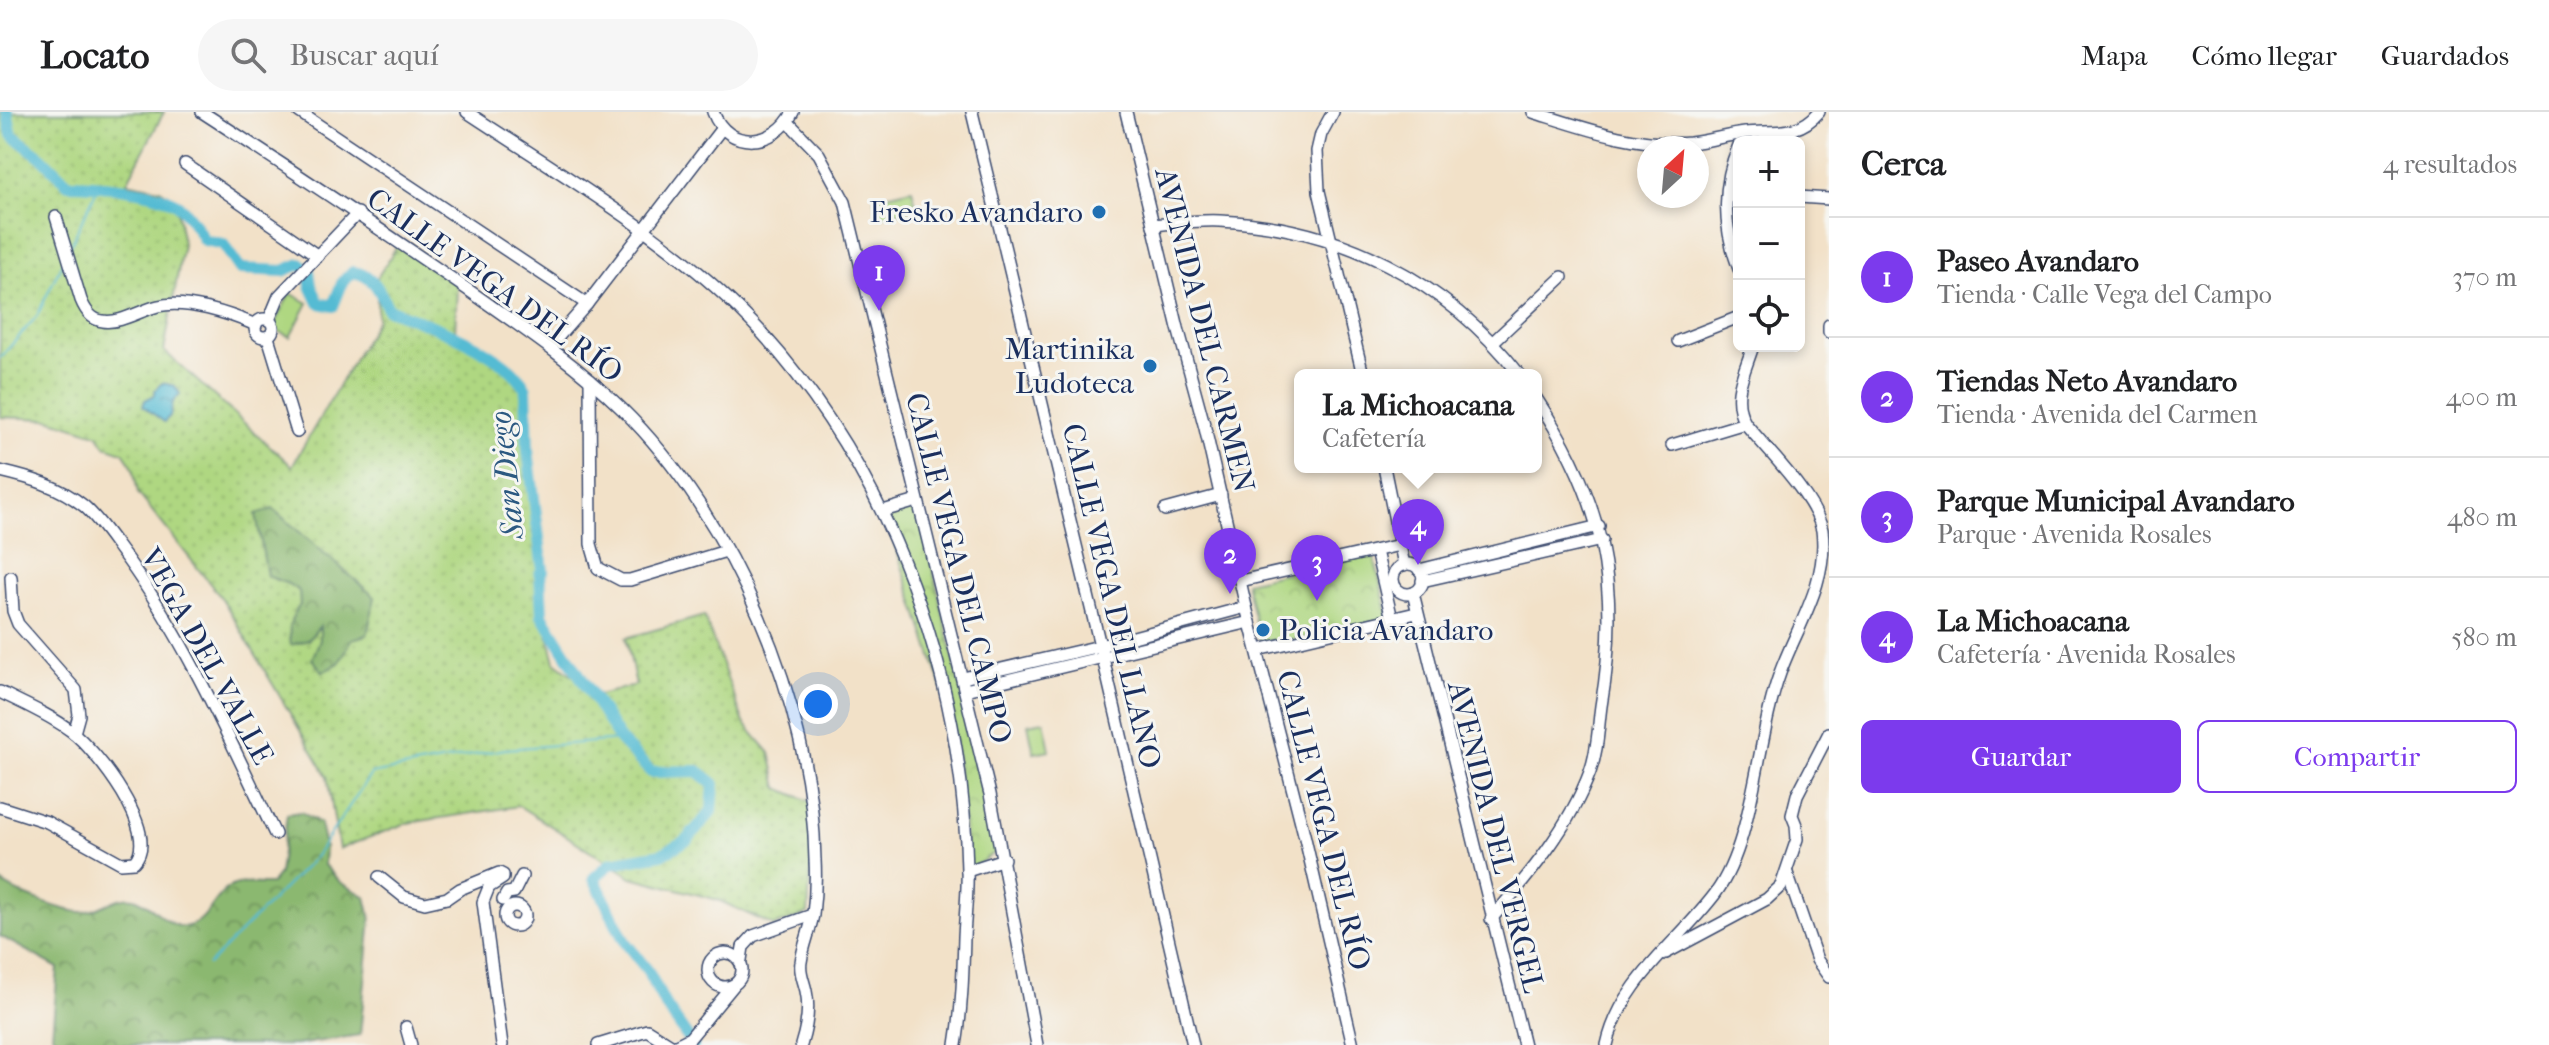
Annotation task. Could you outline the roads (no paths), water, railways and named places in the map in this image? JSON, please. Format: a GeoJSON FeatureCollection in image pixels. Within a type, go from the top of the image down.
{"type":"FeatureCollection","features":[{"type":"Feature","properties":{"kind":"street","name":"CALLE VEGA DEL RÍO"},"geometry":{"type":"LineString","coordinates":[[202,112],[358,213],[549,347],[590,380],[642,430],[701,506],[763,624],[804,752],[812,803],[816,862],[812,915],[800,970],[807,994],[807,1017],[801,1045]]}},
{"type":"Feature","properties":{"kind":"street"},"geometry":{"type":"LineString","coordinates":[[299,112],[587,304]]}},
{"type":"Feature","properties":{"kind":"street","name":"CALLE VEGA DEL CAMPO"},"geometry":{"type":"LineString","coordinates":[[467,112],[642,229],[713,286],[761,333],[819,407],[883,511],[917,599],[948,704],[964,819],[967,871]]}},
{"type":"Feature","properties":{"kind":"street"},"geometry":{"type":"LineString","coordinates":[[713,112],[722,128],[742,140],[754,141],[776,133],[791,117]]}},
{"type":"Feature","properties":{"kind":"street","name":"CALLE VEGA DEL LLANO"},"geometry":{"type":"LineString","coordinates":[[972,112],[1193,1045]]}},
{"type":"Feature","properties":{"kind":"street","name":"AVENIDA DEL CARMEN"},"geometry":{"type":"LineString","coordinates":[[1126,112],[1246,607]]}},
{"type":"Feature","properties":{"kind":"street"},"geometry":{"type":"LineString","coordinates":[[1333,112],[1321,134],[1316,160],[1319,191],[1362,369]]}},
{"type":"Feature","properties":{"kind":"street"},"geometry":{"type":"LineString","coordinates":[[1533,112],[1634,141],[1733,141]]}},
{"type":"Feature","properties":{"kind":"street"},"geometry":{"type":"LineString","coordinates":[[1788,136],[1819,112]]}},
{"type":"Feature","properties":{"kind":"street","name":"CALLE VEGA DEL CAMPO"},"geometry":{"type":"LineString","coordinates":[[791,117],[819,154],[845,202],[1004,859],[1037,1045]]}},
{"type":"Feature","properties":{"kind":"street"},"geometry":{"type":"LineString","coordinates":[[549,347],[587,304],[722,128]]}},
{"type":"Feature","properties":{"kind":"street"},"geometry":{"type":"LineString","coordinates":[[185,164],[318,256]]}},
{"type":"Feature","properties":{"kind":"street"},"geometry":{"type":"LineString","coordinates":[[1733,164],[1728,177],[1725,211],[1733,252]]}},
{"type":"Feature","properties":{"kind":"street"},"geometry":{"type":"LineString","coordinates":[[1805,197],[1829,199]]}},
{"type":"Feature","properties":{"kind":"street"},"geometry":{"type":"LineString","coordinates":[[297,432],[268,337],[273,329],[269,320],[279,296],[358,213]]}},
{"type":"Feature","properties":{"kind":"street"},"geometry":{"type":"LineString","coordinates":[[56,217],[81,300],[85,309],[97,320],[112,321],[158,306],[175,305],[229,313],[256,325]]}},
{"type":"Feature","properties":{"kind":"street"},"geometry":{"type":"LineString","coordinates":[[1153,225],[1218,221],[1276,227],[1332,240],[1385,263],[1418,283],[1465,317],[1493,342],[1515,369]]}},
{"type":"Feature","properties":{"kind":"street"},"geometry":{"type":"LineString","coordinates":[[1493,342],[1562,277]]}},
{"type":"Feature","properties":{"kind":"street"},"geometry":{"type":"LineString","coordinates":[[1678,341],[1733,319]]}},
{"type":"Feature","properties":{"kind":"street"},"geometry":{"type":"LineString","coordinates":[[256,325],[269,320]]}},
{"type":"Feature","properties":{"kind":"street"},"geometry":{"type":"LineString","coordinates":[[256,325],[258,335],[268,337]]}},
{"type":"Feature","properties":{"kind":"street"},"geometry":{"type":"LineString","coordinates":[[1829,325],[1829,332]]}},
{"type":"Feature","properties":{"kind":"street"},"geometry":{"type":"LineString","coordinates":[[1607,1045],[1627,995],[1715,894],[1730,870],[1780,673],[1820,582],[1824,544],[1817,513],[1745,423],[1740,412],[1738,394],[1751,352]]}},
{"type":"Feature","properties":{"kind":"street"},"geometry":{"type":"LineString","coordinates":[[590,380],[591,544],[598,568],[609,577],[630,580],[726,551]]}},
{"type":"Feature","properties":{"kind":"street"},"geometry":{"type":"LineString","coordinates":[[1491,919],[1539,863],[1590,774],[1600,729],[1609,654],[1609,599],[1599,526],[1570,457],[1542,408]]}},
{"type":"Feature","properties":{"kind":"street"},"geometry":{"type":"LineString","coordinates":[[1672,445],[1745,423]]}},
{"type":"Feature","properties":{"kind":"street","name":"VEGA DEL VALLE"},"geometry":{"type":"LineString","coordinates":[[0,471],[28,477],[69,496],[95,517],[108,533],[163,615],[275,834]]}},
{"type":"Feature","properties":{"kind":"street"},"geometry":{"type":"LineString","coordinates":[[1385,473],[1404,565],[1421,575],[1506,555],[1599,526]]}},
{"type":"Feature","properties":{"kind":"street"},"geometry":{"type":"LineString","coordinates":[[1165,510],[1221,495]]}},
{"type":"Feature","properties":{"kind":"street"},"geometry":{"type":"LineString","coordinates":[[883,511],[917,501]]}},
{"type":"Feature","properties":{"kind":"street"},"geometry":{"type":"LineString","coordinates":[[1506,555],[1602,540]]}},
{"type":"Feature","properties":{"kind":"street"},"geometry":{"type":"LineString","coordinates":[[1240,581],[1400,545]]}},
{"type":"Feature","properties":{"kind":"street"},"geometry":{"type":"LineString","coordinates":[[1376,551],[1389,584],[1392,619]]}},
{"type":"Feature","properties":{"kind":"street"},"geometry":{"type":"LineString","coordinates":[[1389,584],[1394,573],[1404,565]]}},
{"type":"Feature","properties":{"kind":"street"},"geometry":{"type":"LineString","coordinates":[[1389,584],[1398,591],[1413,593],[1419,589],[1421,575]]}},
{"type":"Feature","properties":{"kind":"street"},"geometry":{"type":"LineString","coordinates":[[11,577],[13,611],[18,624],[76,690],[80,705],[74,733]]}},
{"type":"Feature","properties":{"kind":"street","name":"AVENIDA DEL VERGEL"},"geometry":{"type":"LineString","coordinates":[[1413,593],[1524,1045]]}},
{"type":"Feature","properties":{"kind":"street","name":"CALLE VEGA DEL RÍO"},"geometry":{"type":"LineString","coordinates":[[1246,607],[1304,834],[1353,1045]]}},
{"type":"Feature","properties":{"kind":"street"},"geometry":{"type":"LineString","coordinates":[[1102,652],[1246,607]]}},
{"type":"Feature","properties":{"kind":"street"},"geometry":{"type":"LineString","coordinates":[[1258,650],[1416,613]]}},
{"type":"Feature","properties":{"kind":"street"},"geometry":{"type":"LineString","coordinates":[[964,684],[1250,622]]}},
{"type":"Feature","properties":{"kind":"street"},"geometry":{"type":"LineString","coordinates":[[0,692],[74,733],[116,783],[135,818],[142,839],[138,858],[128,864],[121,863],[47,822],[0,807]]}},
{"type":"Feature","properties":{"kind":"street"},"geometry":{"type":"LineString","coordinates":[[1659,957],[1771,897],[1781,886],[1797,835],[1792,815],[1797,795],[1829,733]]}},
{"type":"Feature","properties":{"kind":"street"},"geometry":{"type":"LineString","coordinates":[[956,1045],[961,1013],[967,871],[1004,859]]}},
{"type":"Feature","properties":{"kind":"street"},"geometry":{"type":"LineString","coordinates":[[1787,873],[1817,960],[1829,977]]}},
{"type":"Feature","properties":{"kind":"street"},"geometry":{"type":"LineString","coordinates":[[379,877],[404,897],[419,903],[447,898],[470,884],[502,874],[503,878],[489,887],[483,908],[502,1045]]}},
{"type":"Feature","properties":{"kind":"street"},"geometry":{"type":"LineString","coordinates":[[489,887],[505,905],[507,893],[514,892],[522,876]]}},
{"type":"Feature","properties":{"kind":"street"},"geometry":{"type":"LineString","coordinates":[[598,1045],[647,1030],[662,1042],[680,1042],[742,975],[743,947],[753,936],[812,915]]}},
{"type":"Feature","properties":{"kind":"street"},"geometry":{"type":"LineString","coordinates":[[733,986],[723,987],[713,983],[708,974],[709,963],[716,955],[726,952],[741,960]]}},
{"type":"Feature","properties":{"kind":"street"},"geometry":{"type":"LineString","coordinates":[[406,1027],[411,1045]]}},
{"type":"Feature","properties":{"kind":"water"},"geometry":{"type":"Polygon","coordinates":[[[162,383],[175,386],[180,394],[164,422],[143,406],[162,383]]]}},
{"type":"Feature","properties":{"kind":"waterway","name":"San Diego"},"geometry":{"type":"LineString","coordinates":[[7,112],[12,135],[41,157],[68,184],[125,189],[169,200],[186,213],[204,240],[223,244],[240,269],[283,271],[300,264],[309,271],[311,286],[319,303],[333,306],[343,281],[353,272],[360,274],[375,285],[388,309],[484,351],[502,363],[526,389],[528,450],[543,571],[540,573],[542,615],[620,740],[651,772],[698,771],[714,784],[712,811],[687,840],[662,854],[611,863],[594,878],[625,942],[648,971],[664,1003],[693,1045]]}},
{"type":"Feature","properties":{"kind":"waterway"},"geometry":{"type":"LineString","coordinates":[[70,246],[99,185]]}},
{"type":"Feature","properties":{"kind":"waterway"},"geometry":{"type":"LineString","coordinates":[[0,358],[37,316],[64,259]]}},
{"type":"Feature","properties":{"kind":"waterway"},"geometry":{"type":"LineString","coordinates":[[208,965],[316,856],[371,774],[505,749],[620,740]]}},
{"type":"Feature","properties":{"kind":"place","name":"Fresko Avandaro"},"geometry":{"type":"Point","coordinates":[1099,212]}},
{"type":"Feature","properties":{"kind":"place","name":"Paseo Avandaro"},"geometry":{"type":"Point","coordinates":[879,311]}},
{"type":"Feature","properties":{"kind":"place","name":"Martinika Ludoteca"},"geometry":{"type":"Point","coordinates":[1150,366]}},
{"type":"Feature","properties":{"kind":"place","name":"La Michoacana"},"geometry":{"type":"Point","coordinates":[1418,565]}},
{"type":"Feature","properties":{"kind":"place","name":"Tiendas Neto Avandaro"},"geometry":{"type":"Point","coordinates":[1230,594]}},
{"type":"Feature","properties":{"kind":"place","name":"Parque Municipal Avandaro"},"geometry":{"type":"Point","coordinates":[1317,601]}},
{"type":"Feature","properties":{"kind":"place","name":"Policia Avandaro"},"geometry":{"type":"Point","coordinates":[1263,630]}}]}
